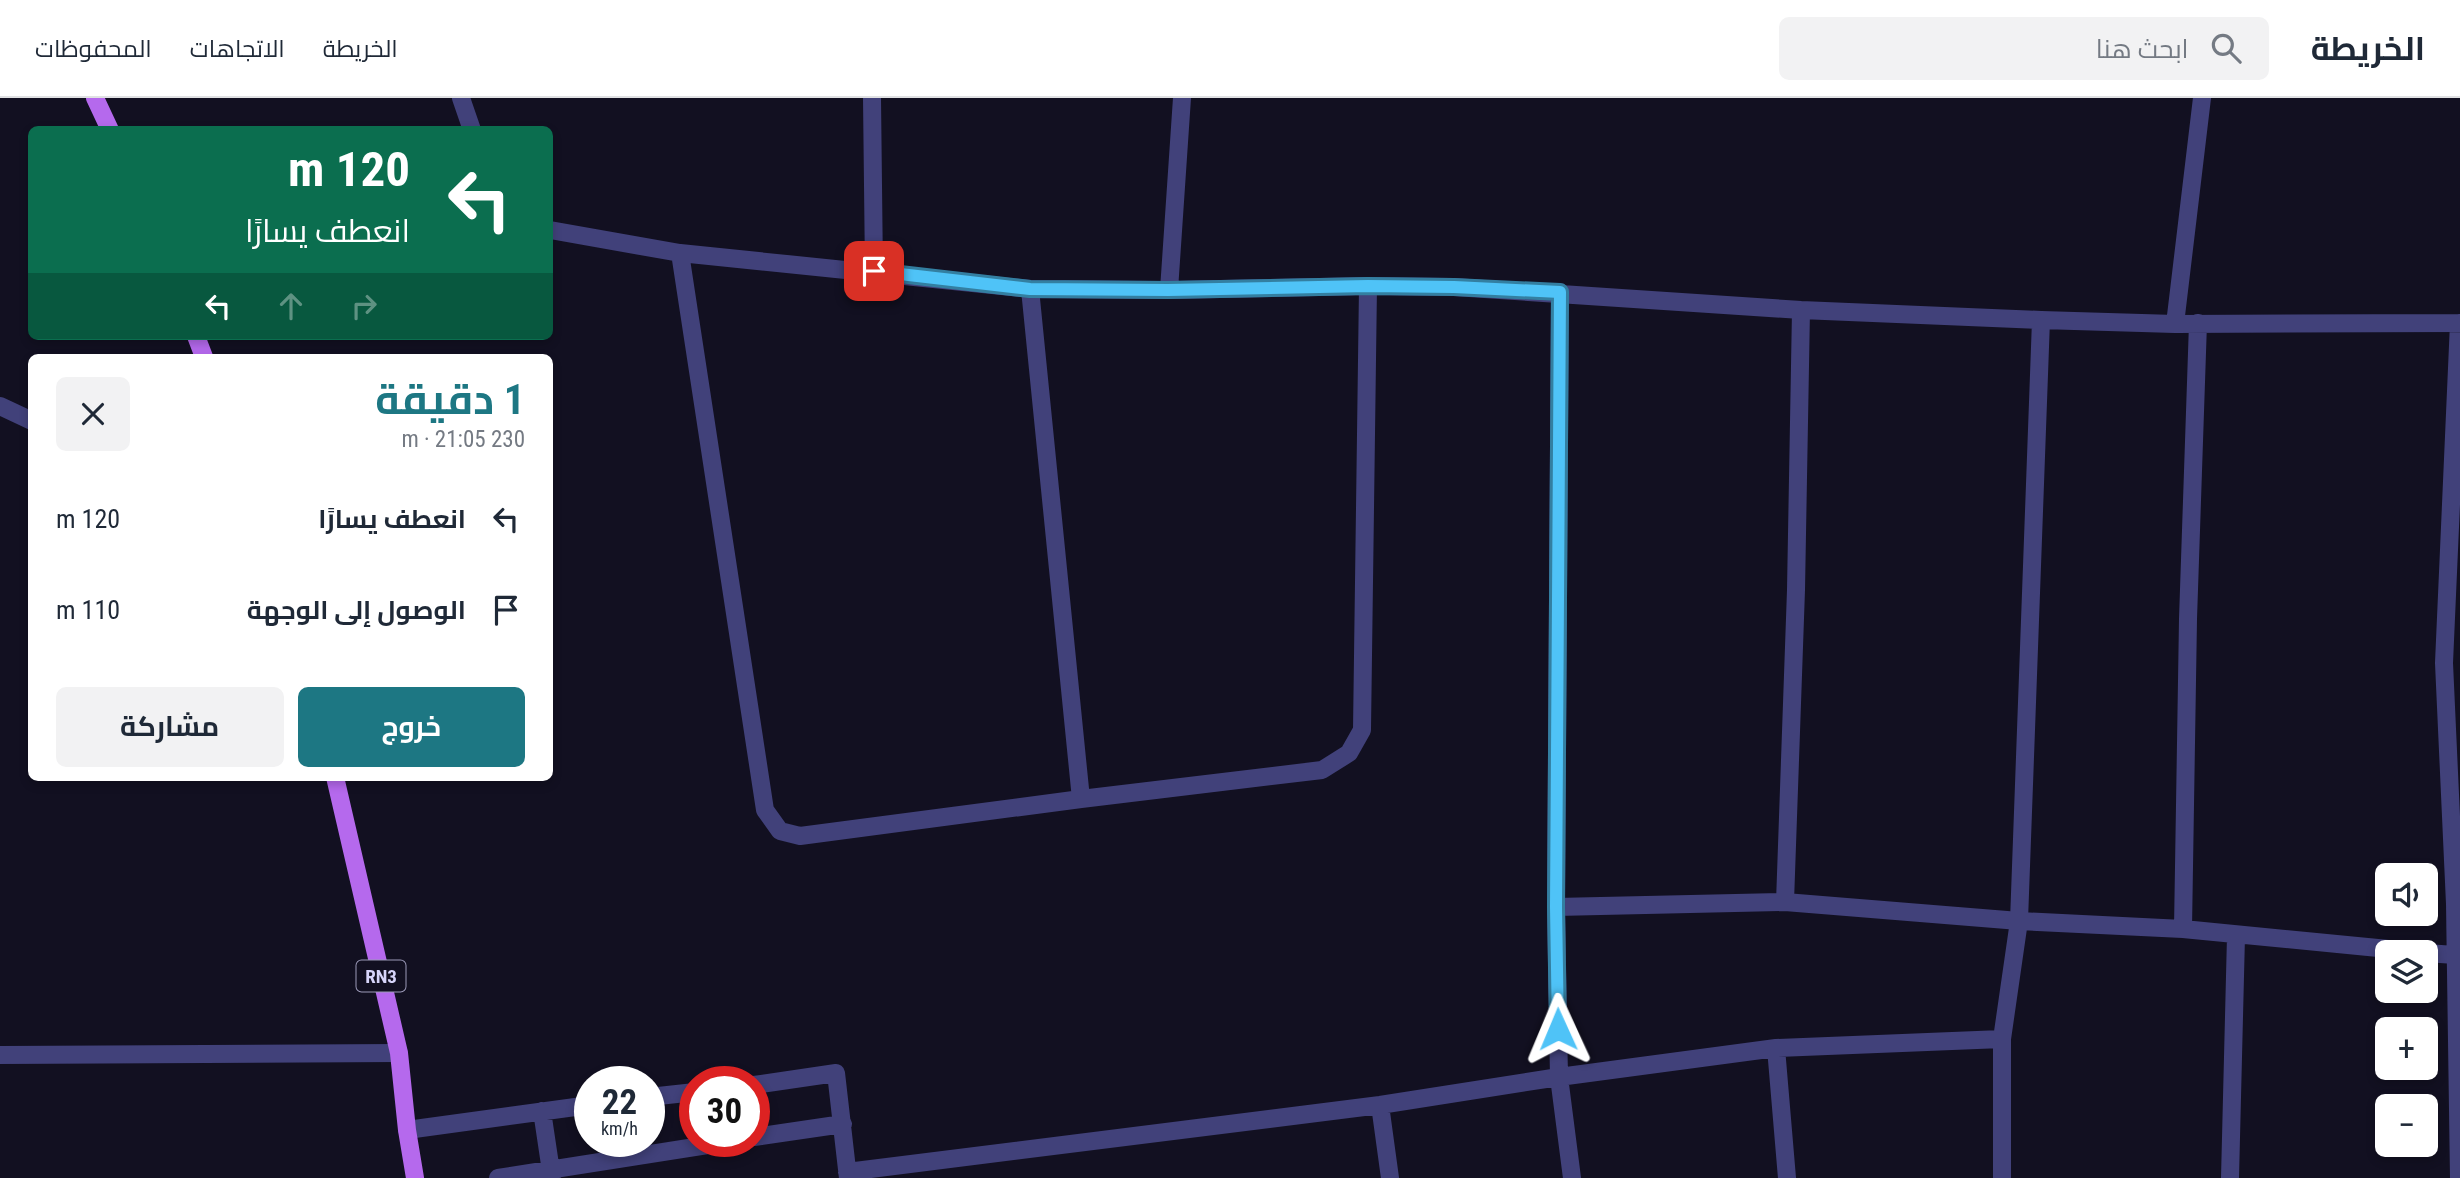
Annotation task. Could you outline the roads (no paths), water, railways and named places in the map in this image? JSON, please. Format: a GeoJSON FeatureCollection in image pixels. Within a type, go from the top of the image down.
{"type":"FeatureCollection","features":[{"type":"Feature","properties":{"kind":"main road"},"geometry":{"type":"LineString","coordinates":[[95,98],[108,126]]}},
{"type":"Feature","properties":{"kind":"main road","name":"RN3"},"geometry":{"type":"LineString","coordinates":[[336,781],[399,1053],[415,1178]]}},
{"type":"Feature","properties":{"kind":"street"},"geometry":{"type":"LineString","coordinates":[[461,98],[471,126]]}},
{"type":"Feature","properties":{"kind":"street"},"geometry":{"type":"LineString","coordinates":[[872,98],[874,271]]}},
{"type":"Feature","properties":{"kind":"street"},"geometry":{"type":"LineString","coordinates":[[1168,290],[1182,98]]}},
{"type":"Feature","properties":{"kind":"street"},"geometry":{"type":"LineString","coordinates":[[2175,324],[2202,98]]}},
{"type":"Feature","properties":{"kind":"street"},"geometry":{"type":"LineString","coordinates":[[553,231],[680,253],[1030,289],[1454,287],[1801,310],[2041,320],[2175,324],[2459,323],[2452,662],[2459,1178]]}},
{"type":"Feature","properties":{"kind":"street"},"geometry":{"type":"LineString","coordinates":[[680,253],[765,810],[780,831],[800,836],[1322,770],[1349,753],[1362,730],[1368,286]]}},
{"type":"Feature","properties":{"kind":"street"},"geometry":{"type":"LineString","coordinates":[[1030,289],[1081,799]]}},
{"type":"Feature","properties":{"kind":"street"},"geometry":{"type":"LineString","coordinates":[[1560,292],[1556,907],[1559,1077],[1572,1178]]}},
{"type":"Feature","properties":{"kind":"street"},"geometry":{"type":"LineString","coordinates":[[1785,902],[1796,590],[1801,310]]}},
{"type":"Feature","properties":{"kind":"street"},"geometry":{"type":"LineString","coordinates":[[2002,1178],[2002,1039],[2019,921],[2041,320]]}},
{"type":"Feature","properties":{"kind":"street"},"geometry":{"type":"LineString","coordinates":[[2183,929],[2188,619],[2198,323]]}},
{"type":"Feature","properties":{"kind":"street"},"geometry":{"type":"LineString","coordinates":[[0,406],[28,419]]}},
{"type":"Feature","properties":{"kind":"street"},"geometry":{"type":"LineString","coordinates":[[1556,907],[1785,902],[2019,921],[2183,929],[2375,948]]}},
{"type":"Feature","properties":{"kind":"street"},"geometry":{"type":"LineString","coordinates":[[2230,1178],[2236,936]]}},
{"type":"Feature","properties":{"kind":"street"},"geometry":{"type":"LineString","coordinates":[[2438,954],[2455,955]]}},
{"type":"Feature","properties":{"kind":"street"},"geometry":{"type":"LineString","coordinates":[[770,1083],[836,1073],[848,1175],[1380,1105],[1559,1077],[1776,1048],[2002,1039]]}},
{"type":"Feature","properties":{"kind":"street"},"geometry":{"type":"LineString","coordinates":[[1776,1048],[1787,1178]]}},
{"type":"Feature","properties":{"kind":"street"},"geometry":{"type":"LineString","coordinates":[[0,1055],[399,1053]]}},
{"type":"Feature","properties":{"kind":"street"},"geometry":{"type":"LineString","coordinates":[[1380,1105],[1390,1178]]}},
{"type":"Feature","properties":{"kind":"street"},"geometry":{"type":"LineString","coordinates":[[407,1130],[574,1107]]}},
{"type":"Feature","properties":{"kind":"street"},"geometry":{"type":"LineString","coordinates":[[542,1111],[552,1173]]}},
{"type":"Feature","properties":{"kind":"street"},"geometry":{"type":"LineString","coordinates":[[770,1135],[843,1124]]}},
{"type":"Feature","properties":{"kind":"street"},"geometry":{"type":"LineString","coordinates":[[498,1178],[552,1173],[679,1151]]}}]}
